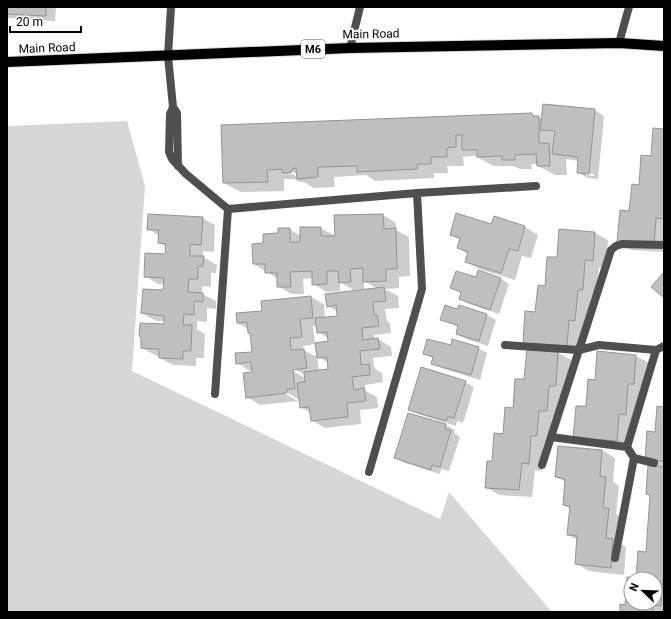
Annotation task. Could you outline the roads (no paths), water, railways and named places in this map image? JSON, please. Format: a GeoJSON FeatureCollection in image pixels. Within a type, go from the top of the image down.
{"type":"FeatureCollection","features":[{"type":"Feature","properties":{"kind":"main road","name":"Main Road"},"geometry":{"type":"LineString","coordinates":[[7,62],[350,48],[618,43],[664,46]]}},
{"type":"Feature","properties":{"kind":"street"},"geometry":{"type":"LineString","coordinates":[[171,7],[168,56],[173,107],[177,114],[178,166],[228,209],[417,193],[536,186]]}},
{"type":"Feature","properties":{"kind":"street"},"geometry":{"type":"LineString","coordinates":[[350,48],[360,7]]}},
{"type":"Feature","properties":{"kind":"street"},"geometry":{"type":"LineString","coordinates":[[618,43],[629,7]]}},
{"type":"Feature","properties":{"kind":"street"},"geometry":{"type":"LineString","coordinates":[[370,472],[422,289],[417,193]]}},
{"type":"Feature","properties":{"kind":"street"},"geometry":{"type":"LineString","coordinates":[[215,394],[228,209]]}},
{"type":"Feature","properties":{"kind":"street"},"geometry":{"type":"LineString","coordinates":[[542,465],[611,250],[622,244],[664,246]]}},
{"type":"Feature","properties":{"kind":"street"},"geometry":{"type":"LineString","coordinates":[[505,345],[578,350],[599,346],[660,348],[627,447]]}},
{"type":"Feature","properties":{"kind":"street"},"geometry":{"type":"LineString","coordinates":[[551,437],[627,447]]}},
{"type":"Feature","properties":{"kind":"street"},"geometry":{"type":"LineString","coordinates":[[615,558],[634,458],[627,447]]}},
{"type":"Feature","properties":{"kind":"street"},"geometry":{"type":"LineString","coordinates":[[634,458],[654,463]]}}]}
